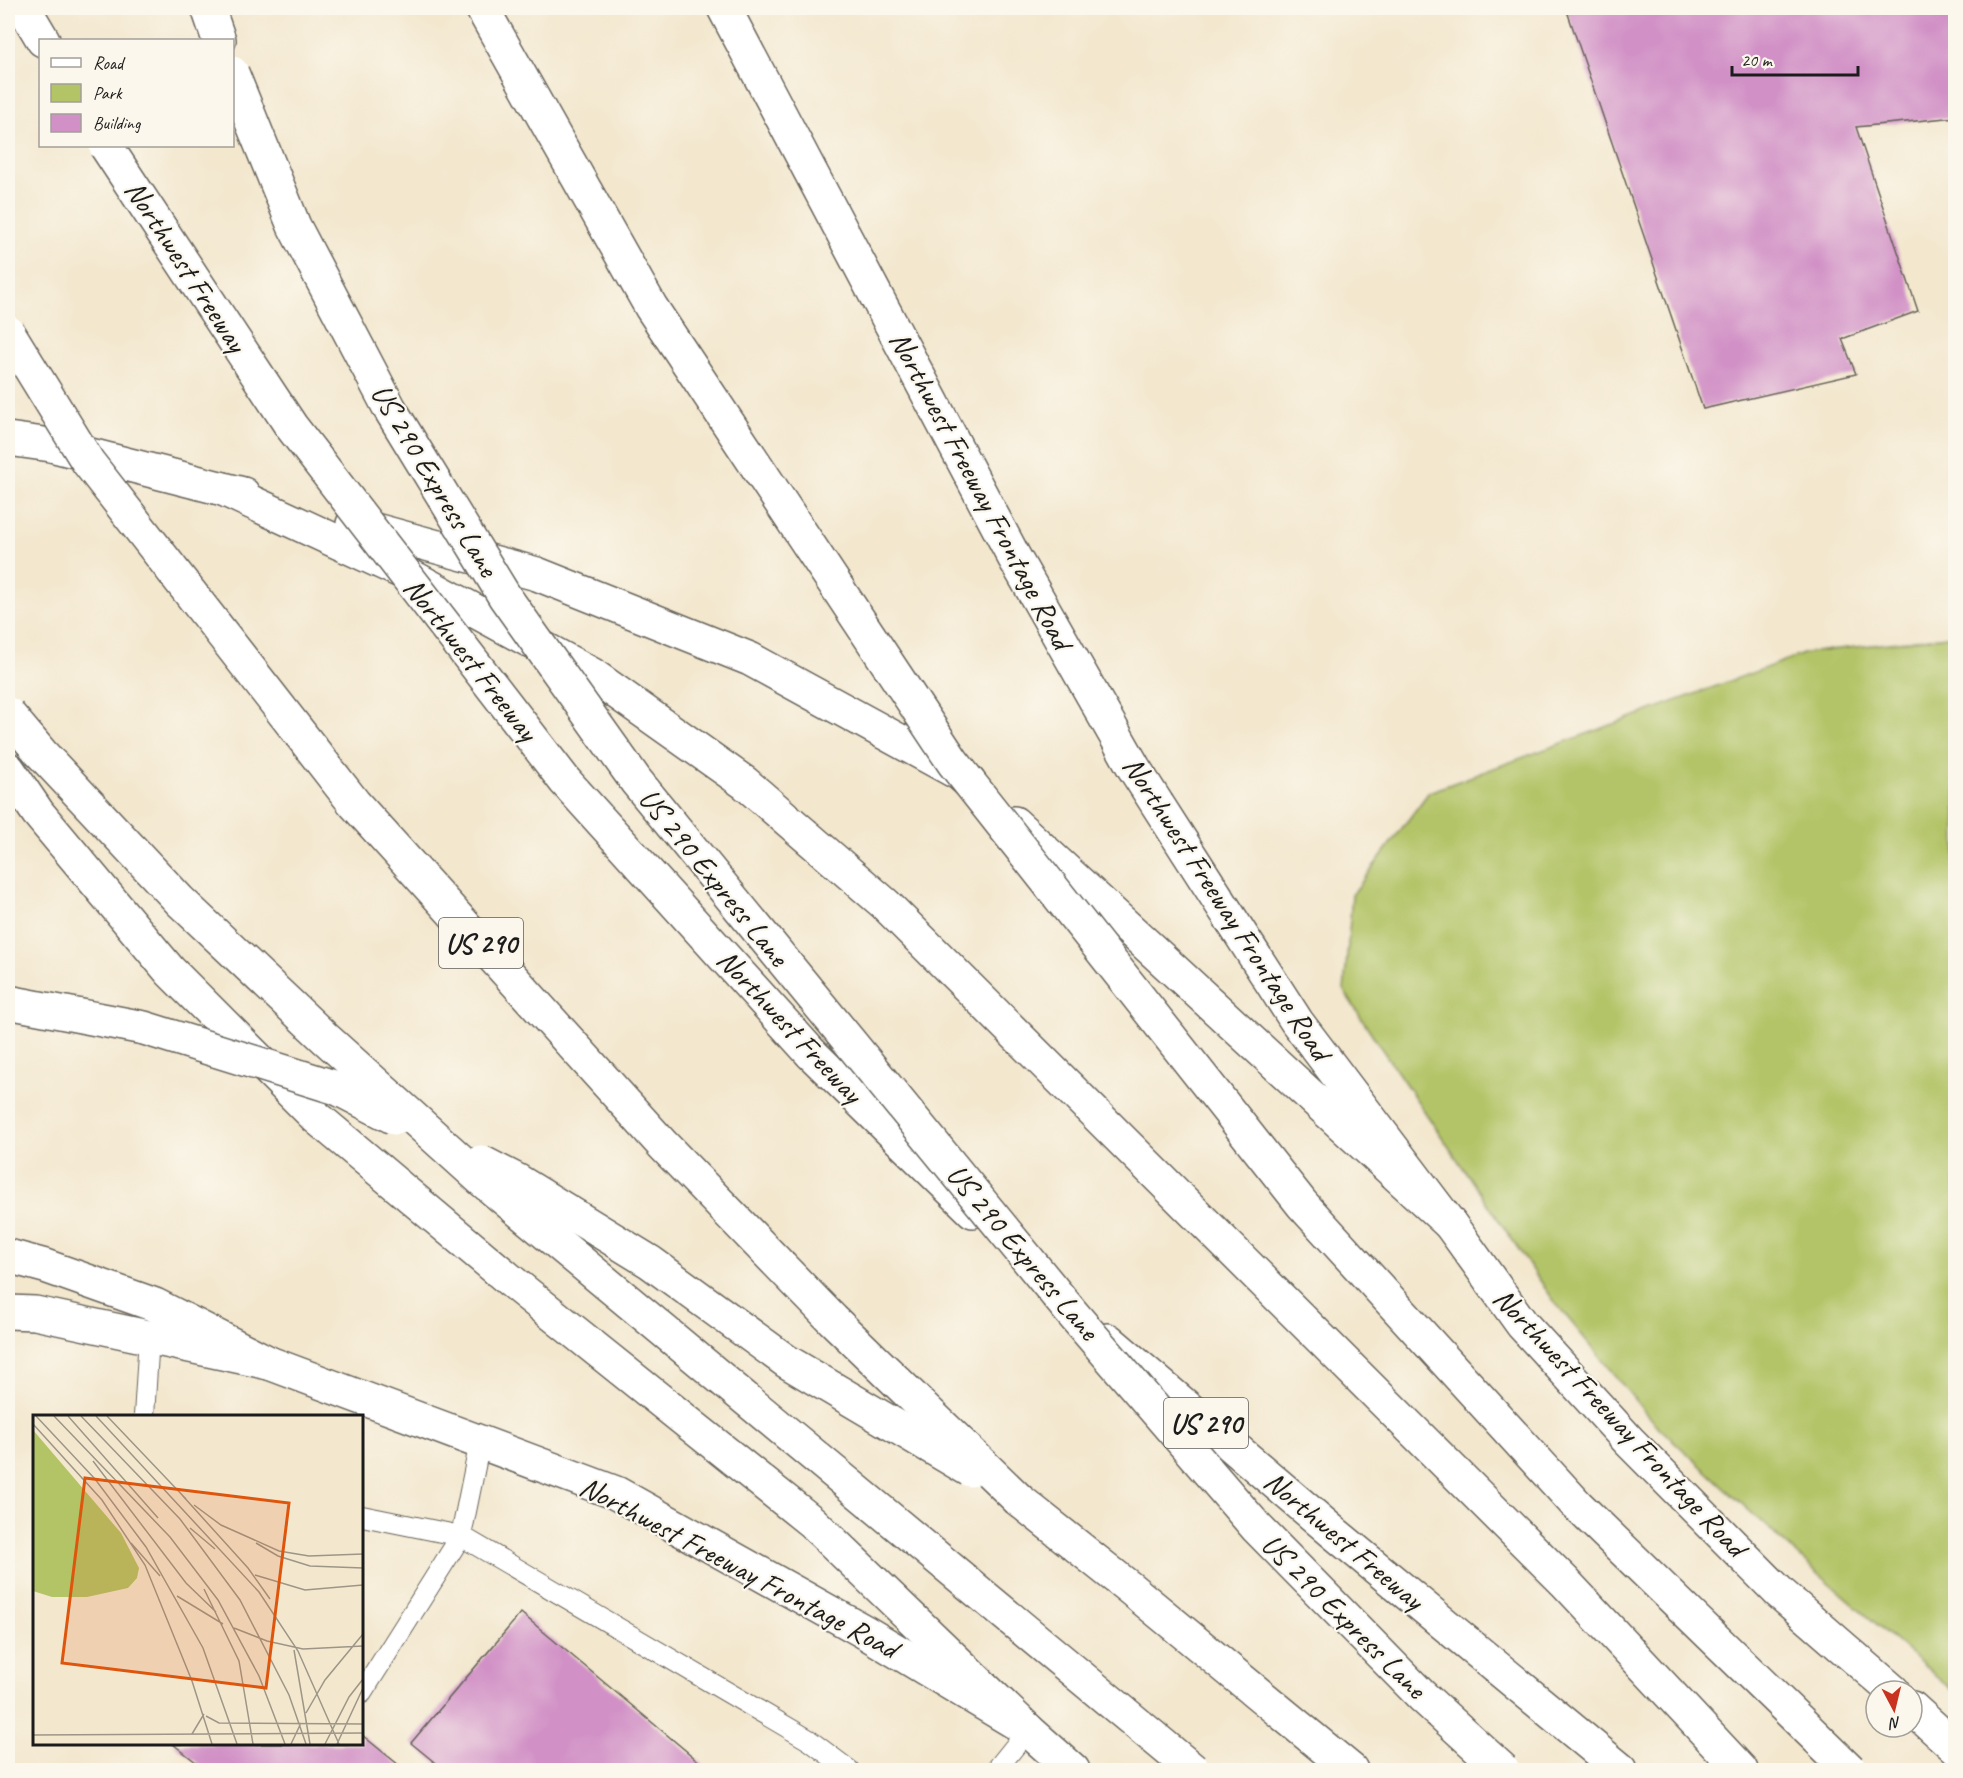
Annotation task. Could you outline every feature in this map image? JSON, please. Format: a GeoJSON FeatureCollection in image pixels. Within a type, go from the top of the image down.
{"type":"FeatureCollection","features":[{"type":"Feature","properties":{"kind":"main road"},"geometry":{"type":"LineString","coordinates":[[24,8],[42,39]]}},
{"type":"Feature","properties":{"kind":"main road"},"geometry":{"type":"LineString","coordinates":[[208,8],[219,39]]}},
{"type":"Feature","properties":{"kind":"main road"},"geometry":{"type":"LineString","coordinates":[[482,8],[651,308],[953,762],[1302,1204],[1577,1505],[1850,1770]]}},
{"type":"Feature","properties":{"kind":"main road","name":"Northwest Freeway Frontage Road"},"geometry":{"type":"LineString","coordinates":[[724,8],[1014,556],[1134,768],[1297,1022],[1450,1224],[1522,1324],[1629,1441],[1780,1593],[1879,1679]]}},
{"type":"Feature","properties":{"kind":"main road","name":"US 290 Express Lane"},"geometry":{"type":"LineString","coordinates":[[234,78],[294,226],[390,409],[505,597],[636,781],[1071,1312],[1257,1528],[1422,1696],[1503,1770]]}},
{"type":"Feature","properties":{"kind":"main road","name":"Northwest Freeway"},"geometry":{"type":"LineString","coordinates":[[107,147],[291,426],[565,781],[812,1053],[1086,1321],[1333,1532],[1621,1770]]}},
{"type":"Feature","properties":{"kind":"main road","name":"US 290"},"geometry":{"type":"LineString","coordinates":[[8,332],[88,462],[354,803],[663,1145],[832,1320],[1019,1500],[1131,1588],[1352,1770]]}},
{"type":"Feature","properties":{"kind":"main road"},"geometry":{"type":"LineString","coordinates":[[8,439],[51,445],[537,574],[750,659],[960,774],[1450,1224]]}},
{"type":"Feature","properties":{"kind":"main road"},"geometry":{"type":"LineString","coordinates":[[223,489],[407,574],[591,674],[745,783],[894,912],[1565,1582],[1741,1770]]}},
{"type":"Feature","properties":{"kind":"main road"},"geometry":{"type":"LineString","coordinates":[[8,714],[41,753],[180,901],[325,1038],[482,1180],[1193,1770]]}},
{"type":"Feature","properties":{"kind":"main road"},"geometry":{"type":"LineString","coordinates":[[8,770],[38,813],[170,971],[316,1117],[511,1281],[812,1522],[1028,1730]]}},
{"type":"Feature","properties":{"kind":"main road"},"geometry":{"type":"LineString","coordinates":[[8,1002],[144,1028],[337,1088],[528,1187],[650,1262],[786,1360],[1019,1500]]}},
{"type":"Feature","properties":{"kind":"main road"},"geometry":{"type":"LineString","coordinates":[[8,1256],[45,1266],[155,1305],[269,1363]]}},
{"type":"Feature","properties":{"kind":"main road","name":"Northwest Freeway Frontage Road"},"geometry":{"type":"LineString","coordinates":[[21,1313],[269,1363],[616,1493],[865,1632],[1028,1730],[1073,1770]]}},
{"type":"Feature","properties":{"kind":"main road"},"geometry":{"type":"LineString","coordinates":[[1924,1719],[1956,1748]]}},
{"type":"Feature","properties":{"kind":"lane"},"geometry":{"type":"LineString","coordinates":[[144,1415],[149,1337]]}},
{"type":"Feature","properties":{"kind":"lane"},"geometry":{"type":"LineString","coordinates":[[363,1691],[461,1536],[480,1442]]}},
{"type":"Feature","properties":{"kind":"lane"},"geometry":{"type":"LineString","coordinates":[[363,1516],[461,1536],[809,1740],[849,1770]]}},
{"type":"Feature","properties":{"kind":"lane"},"geometry":{"type":"LineString","coordinates":[[996,1770],[1028,1730]]}},
{"type":"Feature","properties":{"kind":"green space"},"geometry":{"type":"Polygon","coordinates":[[[1956,635],[1955,1692],[1807,1564],[1652,1421],[1554,1301],[1344,991],[1352,895],[1429,792],[1806,653],[1956,635]]]}},
{"type":"Feature","properties":{"kind":"building"},"geometry":{"type":"Polygon","coordinates":[[[1566,8],[1956,8],[1956,117],[1856,127],[1918,311],[1842,339],[1856,374],[1703,409],[1566,8]]]}},
{"type":"Feature","properties":{"kind":"building"},"geometry":{"type":"Polygon","coordinates":[[[521,1613],[709,1770],[444,1770],[411,1743],[521,1613]]]}},
{"type":"Feature","properties":{"kind":"building"},"geometry":{"type":"Polygon","coordinates":[[[363,1736],[405,1770],[206,1770],[174,1745],[363,1745],[363,1736]]]}}]}
